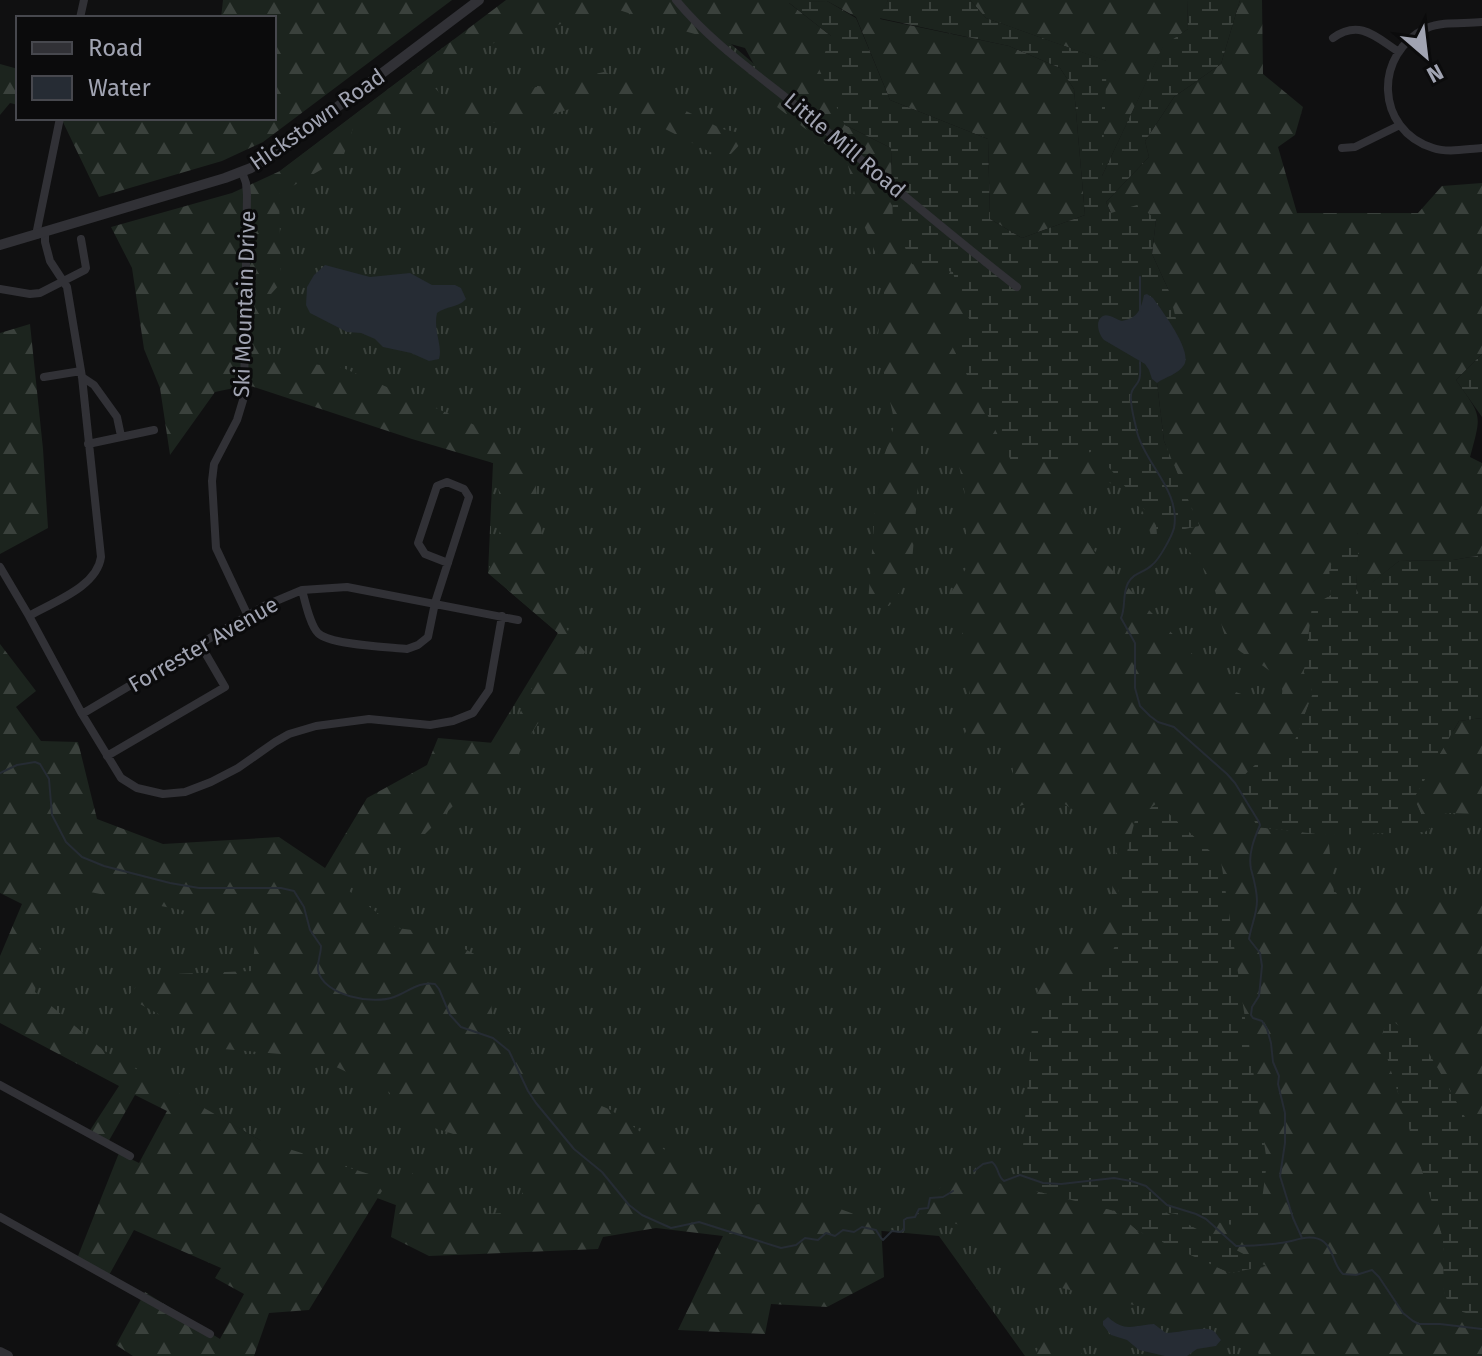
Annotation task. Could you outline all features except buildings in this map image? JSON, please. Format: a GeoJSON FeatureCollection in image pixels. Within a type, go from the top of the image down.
{"type":"FeatureCollection","features":[{"type":"Feature","properties":{"kind":"street","name":"Hickstown Road"},"geometry":{"type":"LineString","coordinates":[[0,245],[242,172],[275,154],[479,0]]}},
{"type":"Feature","properties":{"kind":"street","name":"Little Mill Road"},"geometry":{"type":"LineString","coordinates":[[676,0],[729,53],[1017,287]]}},
{"type":"Feature","properties":{"kind":"street"},"geometry":{"type":"LineString","coordinates":[[1482,22],[1441,24],[1414,36],[1399,52],[1388,79],[1388,98],[1400,125],[1418,141],[1434,149],[1482,148]]}},
{"type":"Feature","properties":{"kind":"street"},"geometry":{"type":"LineString","coordinates":[[1333,38],[1353,29],[1366,30],[1399,52]]}},
{"type":"Feature","properties":{"kind":"street"},"geometry":{"type":"LineString","coordinates":[[29,616],[86,584],[100,565],[101,557],[81,374],[67,287],[50,261],[41,234],[60,120]]}},
{"type":"Feature","properties":{"kind":"street"},"geometry":{"type":"LineString","coordinates":[[1342,148],[1355,147],[1400,125]]}},
{"type":"Feature","properties":{"kind":"street","name":"Ski Mountain Drive"},"geometry":{"type":"LineString","coordinates":[[242,172],[247,195],[244,397],[237,420],[214,464],[212,495],[216,548],[248,616]]}},
{"type":"Feature","properties":{"kind":"street"},"geometry":{"type":"LineString","coordinates":[[0,289],[40,293],[86,268],[81,239]]}},
{"type":"Feature","properties":{"kind":"street"},"geometry":{"type":"LineString","coordinates":[[44,377],[81,374],[94,385],[117,417],[121,436]]}},
{"type":"Feature","properties":{"kind":"street"},"geometry":{"type":"LineString","coordinates":[[88,444],[154,430]]}},
{"type":"Feature","properties":{"kind":"street"},"geometry":{"type":"LineString","coordinates":[[302,590],[317,633],[329,640],[407,649],[418,645],[428,637],[435,603],[448,563],[469,497],[464,489],[447,482],[437,486],[418,543],[425,554],[448,563]]}},
{"type":"Feature","properties":{"kind":"street"},"geometry":{"type":"LineString","coordinates":[[0,567],[121,778],[137,788],[163,794],[185,792],[211,782],[289,734],[316,726],[369,719],[430,725],[473,713],[489,690],[502,616]]}},
{"type":"Feature","properties":{"kind":"street","name":"Forrester Avenue"},"geometry":{"type":"LineString","coordinates":[[82,714],[264,606],[302,590],[347,587],[518,620]]}},
{"type":"Feature","properties":{"kind":"street"},"geometry":{"type":"LineString","coordinates":[[107,756],[225,687],[200,644]]}},
{"type":"Feature","properties":{"kind":"street"},"geometry":{"type":"LineString","coordinates":[[0,1085],[130,1156]]}},
{"type":"Feature","properties":{"kind":"street"},"geometry":{"type":"LineString","coordinates":[[0,1217],[210,1334]]}},
{"type":"Feature","properties":{"kind":"street"},"geometry":{"type":"LineString","coordinates":[[0,1352],[8,1356]]}},
{"type":"Feature","properties":{"kind":"green space"},"geometry":{"type":"Polygon","coordinates":[[[223,0],[452,0],[263,142],[222,161],[99,197],[62,120],[276,120],[276,16],[221,16],[223,0]]]}},
{"type":"Feature","properties":{"kind":"green space"},"geometry":{"type":"Polygon","coordinates":[[[506,0],[888,0],[880,19],[1009,46],[1060,68],[1074,89],[1085,215],[1022,238],[990,219],[988,139],[890,100],[856,17],[827,1],[789,3],[831,36],[845,125],[891,148],[893,219],[953,272],[1019,475],[1023,464],[1095,451],[1156,523],[1199,525],[1164,441],[1157,383],[1169,291],[1152,254],[1156,219],[1111,213],[1106,202],[1149,157],[1145,141],[1174,97],[1221,64],[1240,0],[1262,0],[1263,74],[1303,107],[1295,135],[1278,147],[1297,213],[1418,213],[1442,186],[1482,183],[1482,354],[1456,380],[1477,416],[1477,432],[1470,457],[1482,463],[1482,555],[1453,560],[1399,561],[1356,596],[1358,533],[1304,672],[1313,693],[1290,754],[1256,764],[1257,827],[1328,835],[1334,892],[1389,901],[1479,896],[1482,899],[1482,1125],[1471,1126],[1426,1048],[1388,1018],[1381,1038],[1443,1238],[1444,1292],[1450,1308],[1482,1318],[1482,1356],[1259,1356],[1257,1346],[1198,1320],[1023,1279],[974,1229],[904,1209],[960,1176],[1020,1187],[1115,1211],[1138,1231],[1230,1273],[1264,1267],[1162,1210],[1258,1230],[1118,888],[1126,924],[1112,953],[1033,1013],[1044,964],[1110,912],[1117,840],[1053,796],[1009,809],[1013,771],[1007,727],[990,728],[972,755],[963,737],[974,716],[963,659],[962,625],[945,602],[967,567],[965,494],[955,446],[937,434],[921,442],[911,577],[889,606],[868,603],[878,473],[895,424],[877,342],[886,278],[860,216],[847,161],[777,107],[745,48],[616,9],[440,60],[428,80],[443,97],[477,100],[604,72],[665,97],[722,129],[740,133],[744,140],[729,156],[714,154],[628,110],[626,102],[598,101],[521,123],[356,120],[343,157],[279,194],[281,283],[261,305],[267,358],[343,368],[498,435],[535,480],[551,610],[585,652],[496,787],[457,802],[421,838],[383,838],[349,891],[397,928],[434,933],[480,957],[489,987],[493,1020],[530,1047],[543,1081],[611,1110],[724,1194],[754,1205],[805,1196],[881,1224],[884,1277],[827,1307],[771,1304],[765,1334],[678,1330],[723,1236],[656,1228],[603,1237],[598,1249],[429,1256],[391,1237],[399,1185],[413,1173],[478,1214],[511,1213],[522,1198],[522,1172],[505,1150],[405,1119],[389,1092],[315,1057],[223,1049],[127,997],[147,975],[252,971],[257,925],[80,890],[26,926],[41,951],[35,992],[103,1050],[260,1140],[369,1174],[382,1191],[309,1310],[269,1313],[254,1356],[133,1356],[116,1345],[145,1292],[220,1339],[244,1294],[215,1278],[221,1268],[134,1230],[108,1277],[76,1261],[119,1153],[139,1163],[167,1111],[135,1095],[107,1144],[87,1135],[119,1086],[0,1023],[0,956],[22,904],[0,893],[0,644],[36,691],[16,707],[41,741],[78,742],[97,819],[163,844],[279,837],[325,868],[367,798],[427,765],[438,738],[505,744],[558,633],[488,573],[504,517],[493,463],[248,385],[215,392],[170,455],[160,388],[144,349],[132,268],[111,227],[232,193],[280,171],[506,0]],[[1107,482],[1094,490],[1081,514],[1081,533],[1143,604],[1227,689],[1267,703],[1280,701],[1280,682],[1227,639],[1212,582],[1203,567],[1177,539],[1153,544],[1146,516],[1124,488],[1107,482]]]}},
{"type":"Feature","properties":{"kind":"green space"},"geometry":{"type":"Polygon","coordinates":[[[616,0],[731,44],[973,253],[1482,761],[1482,1356],[1025,1356],[939,1236],[771,1221],[548,1213],[454,1227],[332,1181],[9,998],[38,875],[319,889],[389,805],[478,764],[558,633],[488,573],[493,463],[204,341],[280,171],[453,40],[616,0]]]}},
{"type":"Feature","properties":{"kind":"green space"},"geometry":{"type":"Polygon","coordinates":[[[888,0],[970,0],[986,18],[1107,61],[1102,176],[1163,46],[1188,29],[1187,0],[1240,0],[1221,64],[1174,97],[1145,141],[1149,157],[1106,202],[1111,213],[1137,205],[1156,219],[1152,254],[1169,291],[1186,359],[1157,383],[1164,441],[1199,526],[1157,535],[1156,523],[1095,451],[1024,464],[1019,476],[952,346],[971,323],[953,272],[912,264],[893,219],[891,148],[845,125],[819,69],[831,36],[788,2],[827,1],[856,18],[890,100],[988,139],[990,219],[1022,238],[1085,215],[1074,89],[1060,68],[1009,46],[879,18],[888,0]]]}},
{"type":"Feature","properties":{"kind":"green space"},"geometry":{"type":"Polygon","coordinates":[[[970,0],[1187,0],[1188,29],[1163,47],[1101,178],[1106,61],[986,18],[970,0]]]}},
{"type":"Feature","properties":{"kind":"green space"},"geometry":{"type":"Polygon","coordinates":[[[0,64],[16,68],[16,104],[10,103],[0,115],[0,64]]]}},
{"type":"Feature","properties":{"kind":"green space"},"geometry":{"type":"Polygon","coordinates":[[[30,324],[48,528],[0,554],[0,333],[30,324]]]}},
{"type":"Feature","properties":{"kind":"green space"},"geometry":{"type":"Polygon","coordinates":[[[1482,354],[1482,417],[1456,380],[1482,354]]]}},
{"type":"Feature","properties":{"kind":"green space"},"geometry":{"type":"Polygon","coordinates":[[[1359,532],[1356,595],[1399,561],[1453,560],[1482,555],[1482,718],[1459,721],[1414,798],[1422,816],[1450,813],[1425,832],[1328,835],[1257,827],[1237,782],[1256,764],[1290,753],[1313,693],[1304,672],[1312,606],[1331,595],[1329,567],[1359,532]]]}},
{"type":"Feature","properties":{"kind":"green space"},"geometry":{"type":"Polygon","coordinates":[[[1482,718],[1482,816],[1450,813],[1422,816],[1414,798],[1459,721],[1482,718]]]}},
{"type":"Feature","properties":{"kind":"green space"},"geometry":{"type":"Polygon","coordinates":[[[1157,803],[1221,861],[1267,1162],[1258,1230],[1165,1212],[1266,1266],[1230,1273],[1138,1231],[1115,1211],[1020,1187],[1033,1013],[1112,952],[1126,924],[1118,888],[1135,820],[1157,803]]]}},
{"type":"Feature","properties":{"kind":"green space"},"geometry":{"type":"Polygon","coordinates":[[[1388,1017],[1426,1048],[1470,1126],[1482,1125],[1482,1318],[1450,1308],[1444,1292],[1443,1238],[1381,1038],[1388,1017]]]}},
{"type":"Feature","properties":{"kind":"green space"},"geometry":{"type":"Polygon","coordinates":[[[1046,1335],[1086,1356],[1034,1356],[1046,1335]]]}},
{"type":"Feature","properties":{"kind":"water"},"geometry":{"type":"Polygon","coordinates":[[[325,265],[370,277],[410,273],[432,285],[461,288],[466,299],[437,313],[439,359],[429,361],[411,353],[383,347],[375,339],[361,333],[347,332],[310,313],[306,305],[307,287],[325,265]]]}},
{"type":"Feature","properties":{"kind":"water"},"geometry":{"type":"Polygon","coordinates":[[[1147,294],[1175,331],[1186,359],[1179,371],[1157,383],[1145,364],[1104,340],[1098,328],[1100,318],[1105,315],[1122,321],[1132,318],[1147,294]]]}},
{"type":"Feature","properties":{"kind":"water"},"geometry":{"type":"Polygon","coordinates":[[[1108,1317],[1125,1327],[1154,1324],[1166,1333],[1208,1329],[1221,1340],[1216,1346],[1197,1349],[1187,1356],[1165,1356],[1139,1350],[1127,1340],[1111,1335],[1103,1325],[1108,1317]]]}},
{"type":"Feature","properties":{"kind":"waterway"},"geometry":{"type":"LineString","coordinates":[[1140,277],[1140,311]]}},
{"type":"Feature","properties":{"kind":"waterway"},"geometry":{"type":"LineString","coordinates":[[1140,362],[1140,378],[1131,393],[1137,432],[1167,490],[1175,515],[1174,528],[1165,548],[1149,568],[1128,583],[1121,618],[1135,643],[1135,688],[1140,706],[1158,722],[1174,727],[1227,774],[1260,825],[1250,858],[1257,901],[1249,939],[1260,953],[1262,966],[1259,996],[1251,1015],[1262,1021],[1267,1029],[1279,1076],[1285,1113],[1280,1176],[1302,1238]]}},
{"type":"Feature","properties":{"kind":"waterway"},"geometry":{"type":"LineString","coordinates":[[0,773],[17,765],[40,764],[49,779],[52,815],[66,842],[82,857],[104,866],[199,888],[281,888],[294,891],[304,907],[310,930],[321,946],[318,970],[322,979],[339,992],[374,1000],[394,997],[419,985],[435,984],[450,1015],[461,1027],[493,1038],[509,1051],[528,1091],[574,1149],[602,1172],[629,1205],[642,1215],[671,1228],[699,1222],[781,1248],[796,1245],[805,1238],[818,1240],[826,1233],[835,1236],[843,1230],[854,1232],[862,1227],[876,1230],[883,1240],[892,1231],[904,1230],[904,1220],[915,1217],[919,1209],[928,1208],[930,1198],[943,1197],[953,1191]]}},
{"type":"Feature","properties":{"kind":"waterway"},"geometry":{"type":"LineString","coordinates":[[974,1171],[992,1162],[1004,1181],[1020,1175],[1043,1183],[1061,1184],[1114,1178],[1131,1181],[1146,1186],[1167,1205],[1206,1219],[1236,1246],[1319,1239],[1327,1245],[1343,1274],[1356,1275],[1372,1270],[1403,1313],[1413,1321],[1482,1329]]}}]}
